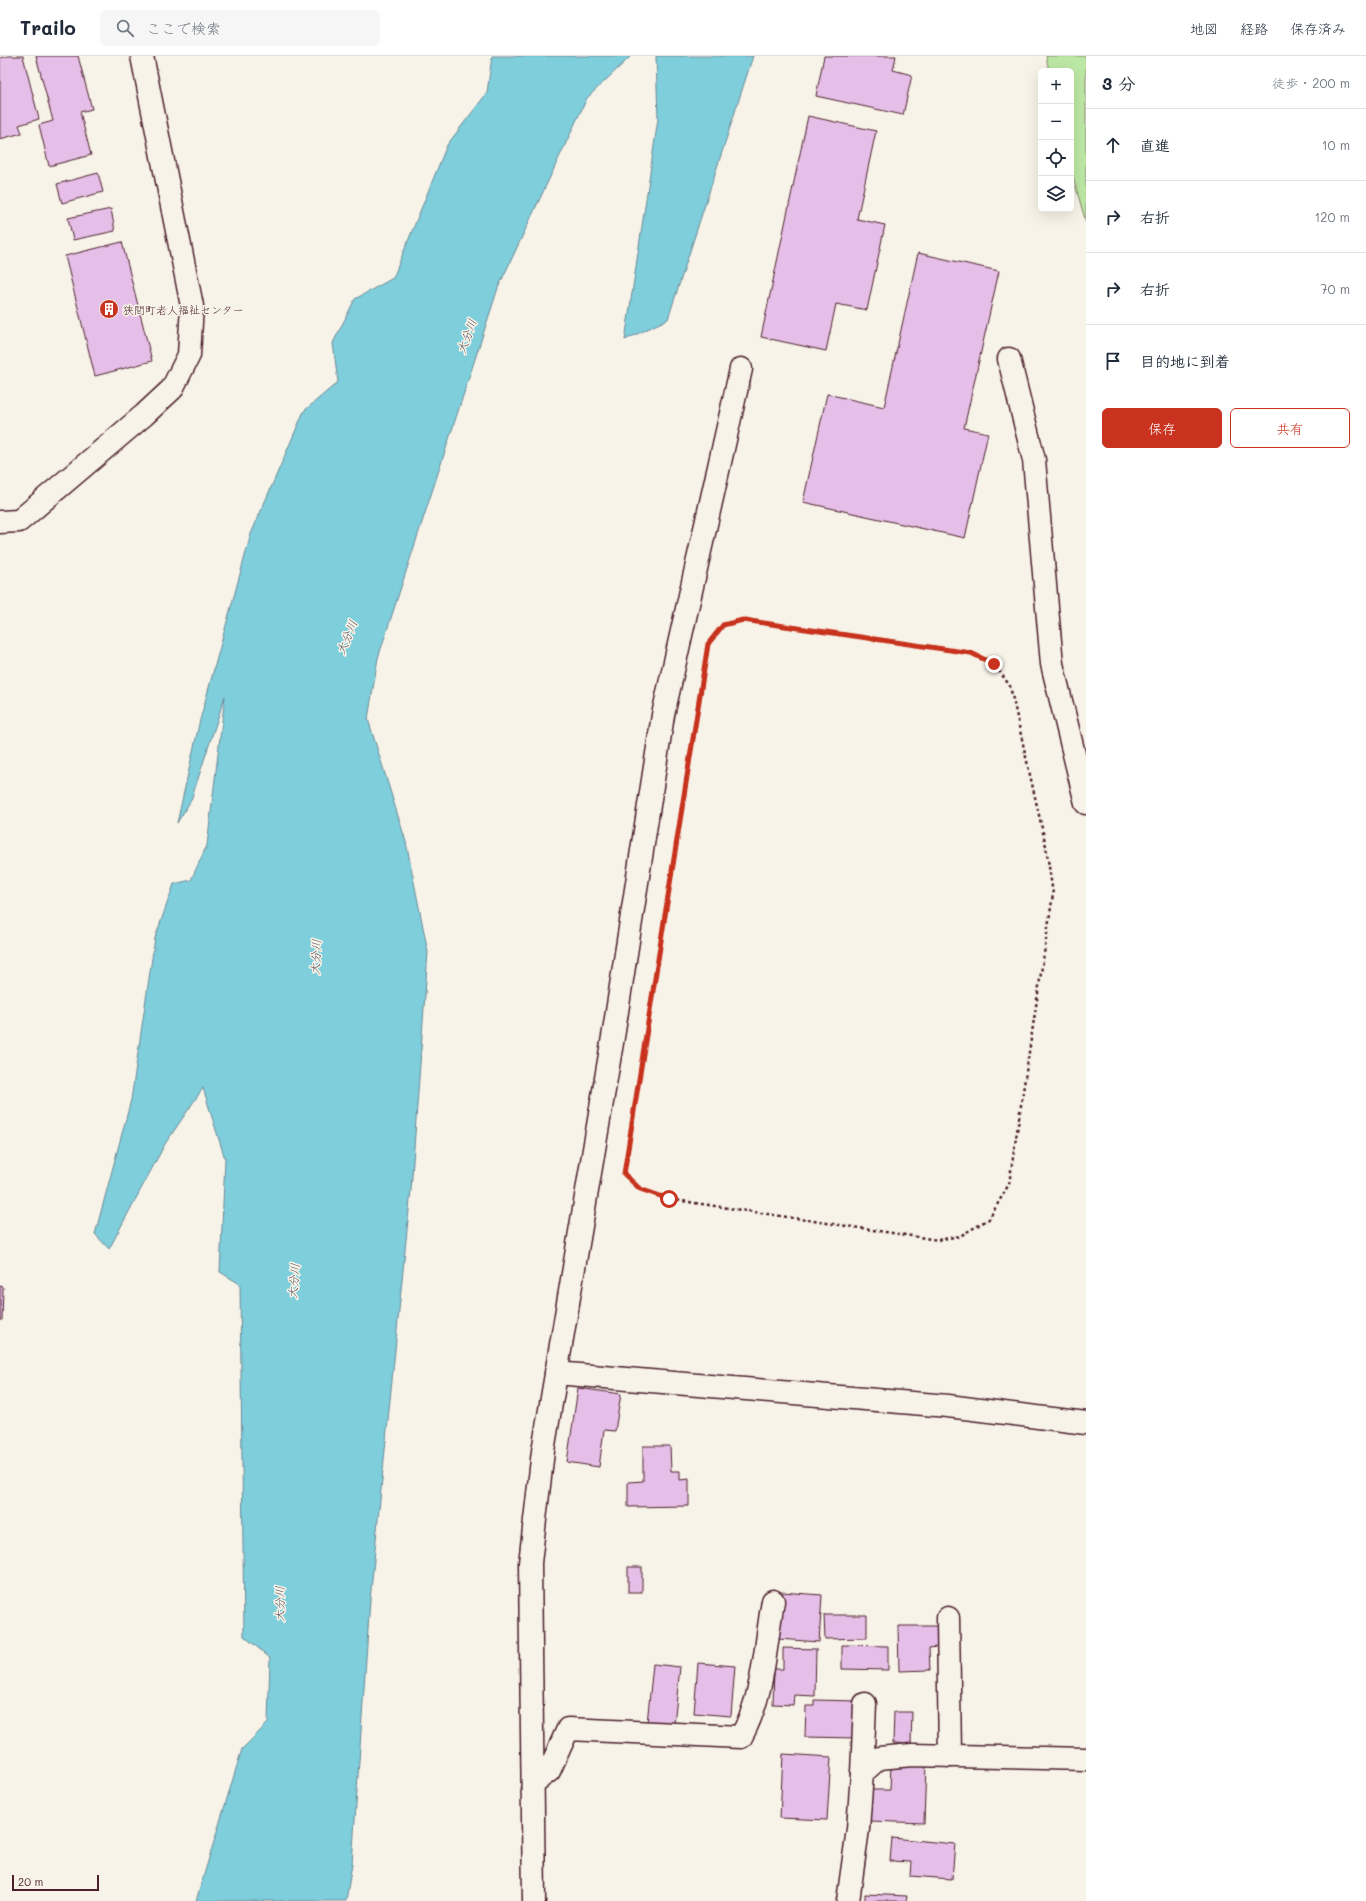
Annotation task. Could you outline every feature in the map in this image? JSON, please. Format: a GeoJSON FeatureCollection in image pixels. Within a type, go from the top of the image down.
{"type":"FeatureCollection","features":[{"type":"Feature","properties":{"kind":"street"},"geometry":{"type":"LineString","coordinates":[[0,522],[19,521],[144,415],[172,389],[189,355],[192,306],[142,56]]}},
{"type":"Feature","properties":{"kind":"street"},"geometry":{"type":"LineString","coordinates":[[1009,359],[1034,460],[1052,664],[1086,803]]}},
{"type":"Feature","properties":{"kind":"street"},"geometry":{"type":"LineString","coordinates":[[534,1901],[530,1563],[543,1451],[614,1031],[663,715],[741,369]]}},
{"type":"Feature","properties":{"kind":"street"},"geometry":{"type":"LineString","coordinates":[[556,1373],[948,1406],[1086,1423]]}},
{"type":"Feature","properties":{"kind":"street"},"geometry":{"type":"LineString","coordinates":[[533,1782],[549,1771],[568,1729],[742,1737],[749,1723],[757,1700],[773,1601]]}},
{"type":"Feature","properties":{"kind":"street"},"geometry":{"type":"LineString","coordinates":[[948,1618],[950,1756]]}},
{"type":"Feature","properties":{"kind":"street"},"geometry":{"type":"LineString","coordinates":[[848,1901],[858,1829],[865,1704]]}},
{"type":"Feature","properties":{"kind":"street"},"geometry":{"type":"LineString","coordinates":[[862,1773],[879,1758],[912,1755],[1086,1759]]}},
{"type":"Feature","properties":{"kind":"path"},"geometry":{"type":"LineString","coordinates":[[743,620],[971,653],[994,664],[1010,686],[1046,846],[1053,894],[1009,1184],[989,1219],[960,1236],[938,1240],[669,1199],[640,1189],[624,1174],[708,644],[723,625],[743,620]]}},
{"type":"Feature","properties":{"kind":"green space"},"geometry":{"type":"Polygon","coordinates":[[[1046,56],[1086,56],[1086,223],[1074,181],[1074,68],[1048,68],[1046,56]]]}},
{"type":"Feature","properties":{"kind":"water","name":"大分川"},"geometry":{"type":"Polygon","coordinates":[[[492,56],[631,56],[587,98],[498,288],[378,658],[368,719],[406,842],[428,952],[411,1190],[370,1600],[352,1864],[346,1901],[196,1901],[242,1749],[268,1723],[270,1658],[244,1636],[240,1284],[220,1272],[225,1159],[203,1088],[165,1144],[109,1249],[95,1234],[131,1100],[155,938],[174,884],[191,880],[207,845],[225,696],[191,800],[177,823],[200,720],[251,534],[304,411],[338,382],[333,343],[355,299],[393,278],[447,145],[487,93],[492,56]]]}},
{"type":"Feature","properties":{"kind":"water"},"geometry":{"type":"Polygon","coordinates":[[[656,56],[753,56],[668,319],[625,340],[658,119],[656,56]]]}},
{"type":"Feature","properties":{"kind":"building"},"geometry":{"type":"Polygon","coordinates":[[[8,56],[23,56],[39,119],[19,125],[22,133],[0,139],[0,58],[8,56]]]}},
{"type":"Feature","properties":{"kind":"building"},"geometry":{"type":"Polygon","coordinates":[[[36,56],[78,56],[92,109],[80,112],[91,155],[49,166],[39,125],[53,121],[36,56]]]}},
{"type":"Feature","properties":{"kind":"building"},"geometry":{"type":"Polygon","coordinates":[[[824,56],[896,56],[893,70],[912,75],[903,115],[816,96],[824,56]]]}},
{"type":"Feature","properties":{"kind":"building"},"geometry":{"type":"Polygon","coordinates":[[[808,116],[876,131],[857,219],[885,225],[867,310],[836,304],[826,351],[761,337],[808,116]]]}},
{"type":"Feature","properties":{"kind":"building"},"geometry":{"type":"Polygon","coordinates":[[[98,173],[103,192],[62,203],[57,184],[98,173]]]}},
{"type":"Feature","properties":{"kind":"building"},"geometry":{"type":"Polygon","coordinates":[[[111,209],[115,231],[73,240],[68,218],[111,209]]]}},
{"type":"Feature","properties":{"kind":"building","name":"狭間町老人福祉センター"},"geometry":{"type":"Polygon","coordinates":[[[122,242],[152,361],[95,376],[65,256],[122,242]]]}},
{"type":"Feature","properties":{"kind":"building"},"geometry":{"type":"Polygon","coordinates":[[[918,253],[999,271],[964,428],[988,433],[965,538],[803,502],[827,394],[884,407],[918,253]]]}},
{"type":"Feature","properties":{"kind":"building"},"geometry":{"type":"Polygon","coordinates":[[[0,1286],[3,1287],[2,1320],[0,1320],[0,1286]]]}},
{"type":"Feature","properties":{"kind":"building"},"geometry":{"type":"Polygon","coordinates":[[[578,1388],[621,1394],[615,1431],[604,1430],[599,1467],[567,1462],[578,1388]]]}},
{"type":"Feature","properties":{"kind":"building"},"geometry":{"type":"Polygon","coordinates":[[[643,1446],[670,1446],[671,1471],[680,1471],[680,1480],[689,1479],[689,1506],[628,1507],[628,1482],[643,1481],[643,1446]]]}},
{"type":"Feature","properties":{"kind":"building"},"geometry":{"type":"Polygon","coordinates":[[[628,1567],[642,1567],[642,1592],[628,1592],[628,1567]]]}},
{"type":"Feature","properties":{"kind":"building"},"geometry":{"type":"Polygon","coordinates":[[[781,1592],[822,1595],[819,1642],[778,1639],[781,1592]]]}},
{"type":"Feature","properties":{"kind":"building"},"geometry":{"type":"Polygon","coordinates":[[[824,1615],[867,1615],[867,1638],[825,1639],[824,1615]]]}},
{"type":"Feature","properties":{"kind":"building"},"geometry":{"type":"Polygon","coordinates":[[[898,1626],[937,1626],[937,1647],[929,1648],[930,1670],[899,1671],[898,1626]]]}},
{"type":"Feature","properties":{"kind":"building"},"geometry":{"type":"Polygon","coordinates":[[[842,1645],[888,1646],[888,1670],[842,1669],[842,1645]]]}},
{"type":"Feature","properties":{"kind":"building"},"geometry":{"type":"Polygon","coordinates":[[[783,1648],[816,1649],[815,1696],[794,1695],[793,1705],[773,1704],[774,1669],[783,1669],[783,1648]]]}},
{"type":"Feature","properties":{"kind":"building"},"geometry":{"type":"Polygon","coordinates":[[[698,1663],[735,1666],[731,1716],[694,1713],[698,1663]]]}},
{"type":"Feature","properties":{"kind":"building"},"geometry":{"type":"Polygon","coordinates":[[[653,1664],[680,1667],[674,1725],[647,1723],[653,1664]]]}},
{"type":"Feature","properties":{"kind":"building"},"geometry":{"type":"Polygon","coordinates":[[[814,1700],[858,1701],[857,1738],[805,1737],[806,1706],[814,1706],[814,1700]]]}},
{"type":"Feature","properties":{"kind":"building"},"geometry":{"type":"Polygon","coordinates":[[[894,1712],[912,1712],[911,1744],[893,1743],[894,1712]]]}},
{"type":"Feature","properties":{"kind":"building"},"geometry":{"type":"Polygon","coordinates":[[[783,1754],[831,1757],[827,1820],[780,1818],[783,1754]]]}},
{"type":"Feature","properties":{"kind":"building"},"geometry":{"type":"Polygon","coordinates":[[[891,1763],[926,1764],[924,1823],[869,1821],[869,1790],[890,1790],[891,1763]]]}},
{"type":"Feature","properties":{"kind":"building"},"geometry":{"type":"Polygon","coordinates":[[[892,1838],[955,1844],[952,1879],[910,1876],[911,1862],[890,1861],[892,1838]]]}},
{"type":"Feature","properties":{"kind":"building"},"geometry":{"type":"Polygon","coordinates":[[[865,1894],[907,1896],[906,1901],[865,1901],[865,1894]]]}},
{"type":"Feature","properties":{"kind":"place","name":"狭間町老人福祉センター"},"geometry":{"type":"Point","coordinates":[109,309]}},
{"type":"Feature","properties":{"kind":"route"},"geometry":{"type":"LineString","coordinates":[[669,1199],[640,1189],[624,1174],[708,644],[723,625],[743,620],[971,653],[994,664]]}}]}
